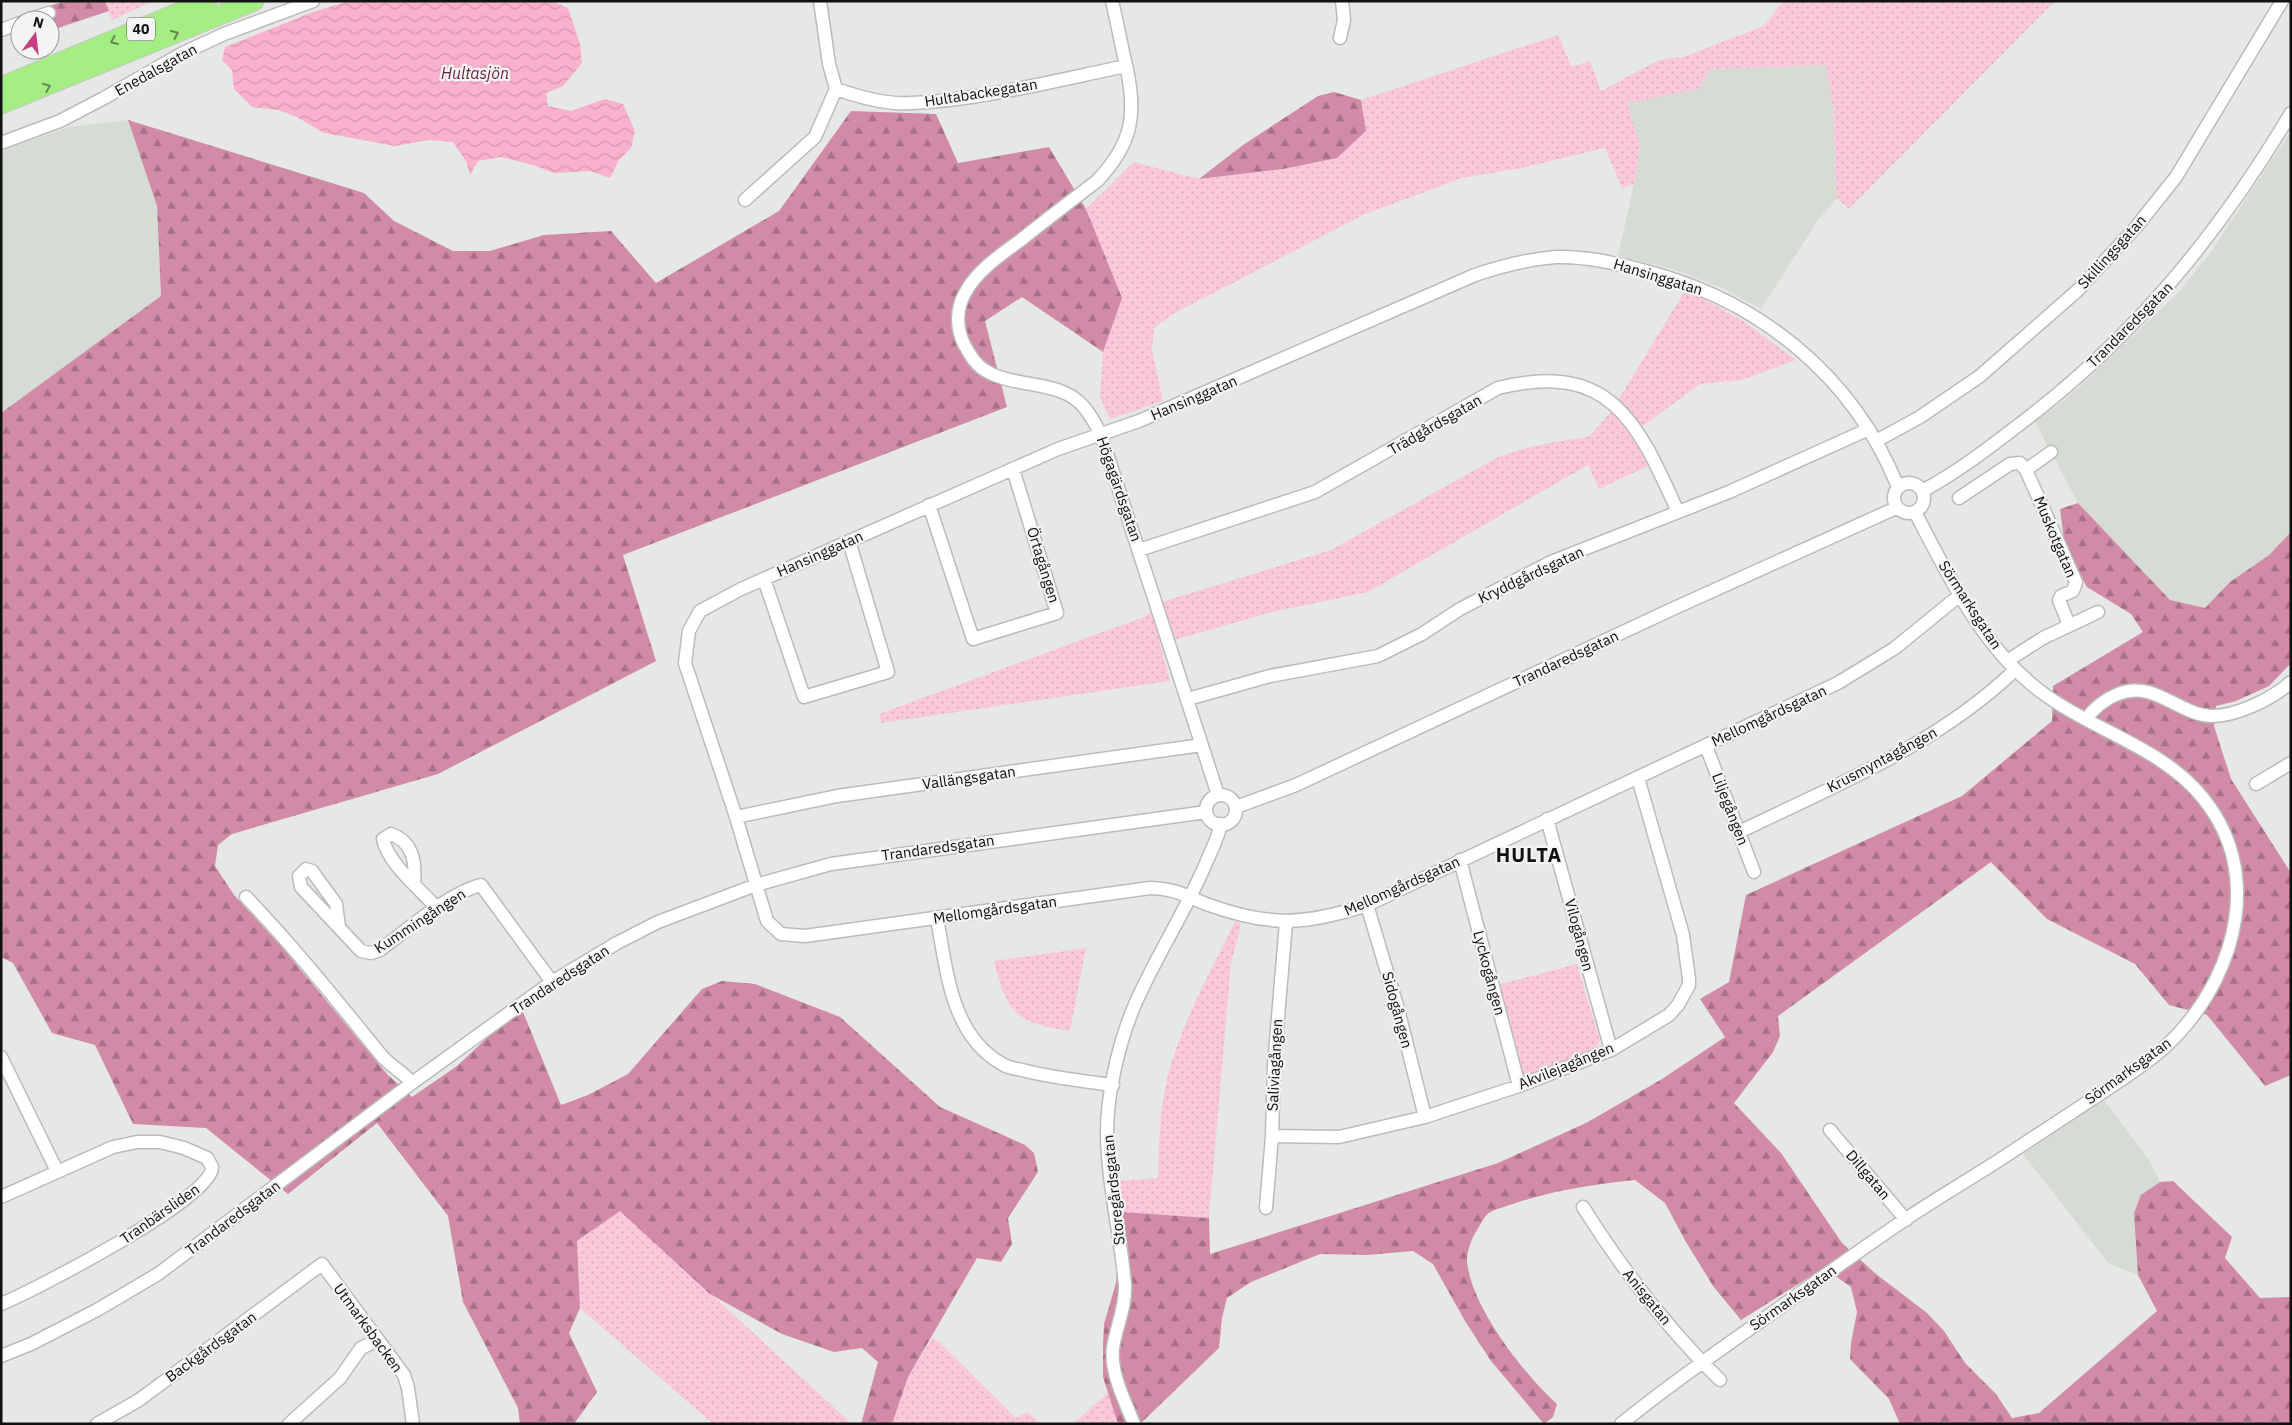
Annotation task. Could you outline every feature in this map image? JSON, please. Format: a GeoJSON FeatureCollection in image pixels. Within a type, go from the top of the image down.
{"type":"FeatureCollection","features":[{"type":"Feature","properties":{"kind":"highway","name":"40"},"geometry":{"type":"LineString","coordinates":[[1,87],[207,1]]}},
{"type":"Feature","properties":{"kind":"highway","name":"40"},"geometry":{"type":"LineString","coordinates":[[1,104],[254,1]]}},
{"type":"Feature","properties":{"kind":"street","name":"Enedalsgatan"},"geometry":{"type":"LineString","coordinates":[[1,143],[60,121],[183,53],[224,34],[313,1]]}},
{"type":"Feature","properties":{"kind":"street"},"geometry":{"type":"LineString","coordinates":[[745,200],[815,137],[836,89],[828,64],[820,1]]}},
{"type":"Feature","properties":{"kind":"street","name":"Högagärdsgatan"},"geometry":{"type":"LineString","coordinates":[[1112,1],[1131,84],[1133,110],[1131,124],[1122,146],[1110,167],[1097,181],[996,259],[973,281],[964,294],[958,311],[960,336],[972,359],[987,372],[1014,382],[1045,387],[1067,394],[1083,405],[1102,435],[1218,795]]}},
{"type":"Feature","properties":{"kind":"street"},"geometry":{"type":"LineString","coordinates":[[1340,38],[1344,20],[1342,1]]}},
{"type":"Feature","properties":{"kind":"street","name":"Skillingsgatan"},"geometry":{"type":"LineString","coordinates":[[1876,441],[1920,416],[1980,376],[2078,290],[2136,227],[2176,177],[2282,1]]}},
{"type":"Feature","properties":{"kind":"street","name":"Hultabackegatan"},"geometry":{"type":"LineString","coordinates":[[836,89],[858,97],[909,104],[962,98],[1126,66]]}},
{"type":"Feature","properties":{"kind":"street","name":"Trandaredsgatan"},"geometry":{"type":"LineString","coordinates":[[1922,491],[1990,447],[2057,396],[2105,353],[2147,310],[2180,274],[2222,220],[2250,180],[2291,113]]}},
{"type":"Feature","properties":{"kind":"street","name":"Hansinggatan"},"geometry":{"type":"LineString","coordinates":[[756,886],[736,817],[685,663],[687,642],[695,618],[700,611],[709,604],[764,578],[1058,449],[1139,422],[1475,275],[1515,262],[1558,257],[1609,261],[1666,276],[1709,292],[1747,312],[1798,347],[1852,405],[1876,441],[1898,487]]}},
{"type":"Feature","properties":{"kind":"street","name":"Trädgårdsgatan"},"geometry":{"type":"LineString","coordinates":[[1139,550],[1315,492],[1498,388],[1526,381],[1555,380],[1585,388],[1612,402],[1632,421],[1646,444],[1678,512]]}},
{"type":"Feature","properties":{"kind":"street","name":"Kryddgårdsgatan"},"geometry":{"type":"LineString","coordinates":[[1188,699],[1270,676],[1378,656],[1422,634],[1460,609],[1551,562],[1729,492],[1869,429]]}},
{"type":"Feature","properties":{"kind":"street"},"geometry":{"type":"LineString","coordinates":[[1959,498],[2010,464],[2020,463],[2026,470],[2051,452]]}},
{"type":"Feature","properties":{"kind":"street","name":"Örtagången"},"geometry":{"type":"LineString","coordinates":[[929,505],[973,639],[1057,612],[1013,469]]}},
{"type":"Feature","properties":{"kind":"street","name":"Muskotgatan"},"geometry":{"type":"LineString","coordinates":[[2026,470],[2076,582],[2073,591],[2061,596],[2059,600],[2069,625]]}},
{"type":"Feature","properties":{"kind":"street"},"geometry":{"type":"LineString","coordinates":[[1911,483],[1922,491],[1923,503],[1915,512],[1905,514],[1896,508],[1893,497],[1898,487],[1911,483]]}},
{"type":"Feature","properties":{"kind":"street","name":"Trandaredsgatan"},"geometry":{"type":"LineString","coordinates":[[1236,807],[1296,785],[1702,595],[1896,508]]}},
{"type":"Feature","properties":{"kind":"street","name":"Sörmarksgatan"},"geometry":{"type":"LineString","coordinates":[[1621,1424],[1701,1363],[1906,1220],[2053,1126],[2128,1075],[2178,1034],[2199,1007],[2217,977],[2231,945],[2238,896],[2232,855],[2222,827],[2203,797],[2174,769],[2045,695],[2011,666],[1986,635],[1960,595],[1915,512]]}},
{"type":"Feature","properties":{"kind":"street"},"geometry":{"type":"LineString","coordinates":[[764,578],[804,697],[888,672],[849,541]]}},
{"type":"Feature","properties":{"kind":"street","name":"Mellomgårdsgatan"},"geometry":{"type":"LineString","coordinates":[[756,886],[767,921],[781,934],[792,936],[805,936],[937,919],[1150,888],[1172,889],[1207,904],[1246,917],[1286,922],[1315,920],[1367,905],[1838,683],[1895,648],[1960,595]]}},
{"type":"Feature","properties":{"kind":"street"},"geometry":{"type":"LineString","coordinates":[[2011,666],[2043,638],[2098,612]]}},
{"type":"Feature","properties":{"kind":"street","name":"Krusmyntagången"},"geometry":{"type":"LineString","coordinates":[[1739,832],[1871,768],[1934,734],[2011,666]]}},
{"type":"Feature","properties":{"kind":"street"},"geometry":{"type":"LineString","coordinates":[[2086,719],[2093,710],[2108,698],[2128,690],[2143,690],[2157,694],[2184,708],[2212,716],[2252,707],[2281,691],[2291,682]]}},
{"type":"Feature","properties":{"kind":"street","name":"Vallängsgatan"},"geometry":{"type":"LineString","coordinates":[[736,817],[837,796],[1202,745]]}},
{"type":"Feature","properties":{"kind":"street","name":"Liljegången"},"geometry":{"type":"LineString","coordinates":[[1706,746],[1754,872]]}},
{"type":"Feature","properties":{"kind":"street"},"geometry":{"type":"LineString","coordinates":[[2256,784],[2291,763]]}},
{"type":"Feature","properties":{"kind":"street","name":"Akvilejagången"},"geometry":{"type":"LineString","coordinates":[[1272,1136],[1339,1137],[1425,1116],[1519,1086],[1611,1050],[1668,1015],[1678,1005],[1689,985],[1683,935],[1638,778]]}},
{"type":"Feature","properties":{"kind":"street"},"geometry":{"type":"LineString","coordinates":[[1218,795],[1229,797],[1236,807],[1232,819],[1221,824],[1212,821],[1206,812],[1209,801],[1218,795]]}},
{"type":"Feature","properties":{"kind":"street","name":"Trandaredsgatan"},"geometry":{"type":"LineString","coordinates":[[1,1356],[31,1344],[158,1274],[552,982],[617,943],[658,922],[756,886],[840,862],[1206,812]]}},
{"type":"Feature","properties":{"kind":"street","name":"Vilogången"},"geometry":{"type":"LineString","coordinates":[[1548,819],[1611,1050]]}},
{"type":"Feature","properties":{"kind":"street","name":"Storegårdsgatan"},"geometry":{"type":"LineString","coordinates":[[1134,1424],[1112,1364],[1113,1349],[1125,1294],[1106,1137],[1113,1085],[1120,1046],[1134,1007],[1190,896],[1221,824]]}},
{"type":"Feature","properties":{"kind":"street","name":"Lyckogången"},"geometry":{"type":"LineString","coordinates":[[1460,860],[1519,1086]]}},
{"type":"Feature","properties":{"kind":"street"},"geometry":{"type":"LineString","coordinates":[[414,882],[437,908]]}},
{"type":"Feature","properties":{"kind":"street","name":"Kummingången"},"geometry":{"type":"LineString","coordinates":[[339,927],[361,951],[371,953],[380,950],[437,908],[470,888],[481,885],[552,982]]}},
{"type":"Feature","properties":{"kind":"street"},"geometry":{"type":"LineString","coordinates":[[246,897],[344,1008],[386,1060],[407,1077],[412,1084]]}},
{"type":"Feature","properties":{"kind":"street","name":"Sidogången"},"geometry":{"type":"LineString","coordinates":[[1367,905],[1398,1010],[1425,1116]]}},
{"type":"Feature","properties":{"kind":"street"},"geometry":{"type":"LineString","coordinates":[[937,919],[952,995],[962,1021],[977,1046],[1005,1066],[1038,1074],[1113,1085]]}},
{"type":"Feature","properties":{"kind":"street","name":"Saliviagången"},"geometry":{"type":"LineString","coordinates":[[1266,1208],[1272,1136],[1274,1065],[1286,922]]}},
{"type":"Feature","properties":{"kind":"street"},"geometry":{"type":"LineString","coordinates":[[1,1057],[57,1171]]}},
{"type":"Feature","properties":{"kind":"street","name":"Dillgatan"},"geometry":{"type":"LineString","coordinates":[[1830,1130],[1906,1220]]}},
{"type":"Feature","properties":{"kind":"street","name":"Tranbärsliden"},"geometry":{"type":"LineString","coordinates":[[1,1197],[113,1147],[137,1142],[150,1141],[174,1145],[193,1151],[207,1158],[213,1171],[201,1187],[136,1232],[84,1264],[1,1304]]}},
{"type":"Feature","properties":{"kind":"street","name":"Anisgatan"},"geometry":{"type":"LineString","coordinates":[[1583,1207],[1606,1244],[1637,1286],[1701,1363],[1720,1380]]}},
{"type":"Feature","properties":{"kind":"street","name":"Utmarksbacken"},"geometry":{"type":"LineString","coordinates":[[322,1264],[404,1375],[408,1388],[413,1424]]}},
{"type":"Feature","properties":{"kind":"street","name":"Backgårdsgatan"},"geometry":{"type":"LineString","coordinates":[[97,1424],[139,1400],[322,1264]]}},
{"type":"Feature","properties":{"kind":"street"},"geometry":{"type":"LineString","coordinates":[[289,1424],[340,1378],[362,1348],[378,1340]]}},
{"type":"Feature","properties":{"kind":"shaded area"},"geometry":{"type":"Polygon","coordinates":[[[105,1],[154,1],[112,20],[105,1]]]}},
{"type":"Feature","properties":{"kind":"shaded area"},"geometry":{"type":"Polygon","coordinates":[[[1787,1],[2055,1],[1849,209],[1837,198],[1833,107],[1826,65],[1710,69],[1698,89],[1627,103],[1640,146],[1634,184],[1622,188],[1605,148],[1522,168],[1462,178],[1363,215],[1173,314],[1154,328],[1152,350],[1163,401],[1110,419],[1100,397],[1103,352],[1121,298],[1086,209],[1134,162],[1199,179],[1283,169],[1337,158],[1366,131],[1361,100],[1558,35],[1572,67],[1590,61],[1601,91],[1659,60],[1683,57],[1764,26],[1781,4],[1787,1]]]}},
{"type":"Feature","properties":{"kind":"shaded area"},"geometry":{"type":"Polygon","coordinates":[[[1826,65],[1833,107],[1837,198],[1818,220],[1761,309],[1722,288],[1673,269],[1618,256],[1634,184],[1640,146],[1627,103],[1698,89],[1710,69],[1826,65]]]}},
{"type":"Feature","properties":{"kind":"shaded area"},"geometry":{"type":"Polygon","coordinates":[[[128,120],[157,206],[161,296],[1,413],[1,151],[69,127],[128,120]]]}},
{"type":"Feature","properties":{"kind":"shaded area"},"geometry":{"type":"Polygon","coordinates":[[[2291,131],[2291,532],[2269,555],[2230,582],[2205,608],[2170,600],[2078,503],[2035,422],[2073,393],[2177,294],[2208,256],[2291,131]]]}},
{"type":"Feature","properties":{"kind":"shaded area"},"geometry":{"type":"Polygon","coordinates":[[[1686,289],[1743,321],[1796,360],[1742,380],[1700,384],[1632,434],[1648,466],[1599,489],[1588,465],[1368,592],[1272,612],[1160,644],[1170,681],[881,723],[879,714],[1144,617],[1165,601],[1331,550],[1498,457],[1543,444],[1589,437],[1611,412],[1686,289]]]}},
{"type":"Feature","properties":{"kind":"shaded area"},"geometry":{"type":"Polygon","coordinates":[[[1235,922],[1241,924],[1231,963],[1209,1218],[1122,1212],[1118,1181],[1158,1178],[1163,1104],[1172,1061],[1193,1008],[1235,922]]]}},
{"type":"Feature","properties":{"kind":"shaded area"},"geometry":{"type":"Polygon","coordinates":[[[1086,948],[1070,1031],[1037,1024],[1017,1013],[1004,993],[994,961],[1086,948]]]}},
{"type":"Feature","properties":{"kind":"shaded area"},"geometry":{"type":"Polygon","coordinates":[[[1577,964],[1600,1041],[1595,1050],[1521,1079],[1497,985],[1577,964]]]}},
{"type":"Feature","properties":{"kind":"shaded area"},"geometry":{"type":"Polygon","coordinates":[[[2104,1100],[2149,1160],[2160,1182],[2141,1195],[2134,1213],[2138,1275],[2109,1264],[2023,1154],[2104,1100]]]}},
{"type":"Feature","properties":{"kind":"shaded area"},"geometry":{"type":"Polygon","coordinates":[[[620,1210],[852,1424],[713,1424],[580,1308],[577,1241],[620,1210]]]}},
{"type":"Feature","properties":{"kind":"shaded area"},"geometry":{"type":"Polygon","coordinates":[[[932,1338],[939,1342],[1016,1418],[1027,1412],[1042,1424],[892,1424],[908,1377],[932,1338]]]}},
{"type":"Feature","properties":{"kind":"shaded area"},"geometry":{"type":"Polygon","coordinates":[[[1109,1392],[1118,1424],[1073,1424],[1109,1392]]]}},
{"type":"Feature","properties":{"kind":"green space"},"geometry":{"type":"Polygon","coordinates":[[[64,1],[105,1],[109,11],[60,27],[60,10],[38,10],[64,1]]]}},
{"type":"Feature","properties":{"kind":"green space"},"geometry":{"type":"Polygon","coordinates":[[[1334,92],[1361,100],[1366,131],[1337,158],[1283,169],[1199,179],[1243,145],[1318,96],[1334,92]]]}},
{"type":"Feature","properties":{"kind":"green space"},"geometry":{"type":"Polygon","coordinates":[[[851,111],[936,114],[958,163],[1049,147],[1086,209],[1122,298],[1103,352],[1022,297],[985,321],[1007,407],[623,555],[656,661],[438,774],[232,834],[218,845],[215,866],[234,895],[281,946],[387,1074],[412,1097],[457,1066],[488,1037],[523,1012],[561,1105],[588,1095],[628,1074],[702,989],[722,981],[755,984],[840,1017],[940,1107],[1025,1145],[1034,1153],[1038,1172],[1008,1218],[1012,1244],[1001,1262],[977,1258],[908,1377],[892,1424],[861,1424],[878,1362],[862,1348],[834,1352],[782,1334],[710,1294],[620,1211],[577,1241],[580,1308],[569,1333],[597,1392],[574,1424],[520,1424],[518,1408],[463,1302],[448,1216],[377,1123],[288,1194],[206,1128],[133,1124],[95,1045],[52,1033],[13,963],[1,957],[1,413],[161,296],[157,206],[128,120],[364,193],[394,221],[453,251],[490,251],[544,235],[611,231],[656,283],[779,211],[851,111]]]}},
{"type":"Feature","properties":{"kind":"green space"},"geometry":{"type":"Polygon","coordinates":[[[2078,503],[2170,600],[2205,608],[2230,582],[2269,555],[2291,532],[2291,663],[2269,686],[2236,701],[2216,706],[2214,726],[2231,779],[2291,873],[2291,1075],[2265,1086],[2207,1015],[2169,1005],[2135,964],[2047,919],[1991,862],[1778,1016],[1780,1036],[1773,1052],[1734,1103],[1781,1153],[1842,1243],[1876,1274],[1927,1313],[1944,1331],[1965,1363],[1996,1394],[2012,1418],[2039,1413],[2157,1311],[2138,1275],[2134,1213],[2141,1195],[2160,1182],[2173,1181],[2232,1237],[2225,1258],[2260,1298],[2291,1297],[2291,1424],[1900,1424],[1889,1399],[1850,1359],[1857,1312],[1851,1287],[1824,1268],[1741,1320],[1713,1286],[1665,1203],[1635,1180],[1560,1191],[1497,1209],[1485,1217],[1471,1241],[1467,1262],[1478,1299],[1501,1339],[1515,1358],[1557,1404],[1553,1417],[1544,1424],[1491,1361],[1465,1321],[1433,1264],[1413,1251],[1367,1255],[1320,1254],[1251,1282],[1227,1298],[1222,1318],[1219,1348],[1140,1424],[1118,1424],[1103,1377],[1103,1344],[1104,1324],[1116,1283],[1122,1212],[1209,1218],[1210,1254],[1498,1163],[1588,1122],[1662,1079],[1725,1037],[1700,999],[1729,982],[1746,895],[1962,796],[2052,721],[2053,686],[2143,632],[2131,614],[2087,587],[2065,548],[2060,509],[2078,503]]]}},
{"type":"Feature","properties":{"kind":"water","name":"Hultasjön"},"geometry":{"type":"Polygon","coordinates":[[[349,1],[551,1],[568,8],[580,44],[582,63],[563,86],[546,93],[548,106],[571,111],[605,99],[623,104],[635,131],[631,148],[619,160],[610,178],[590,171],[554,173],[533,165],[501,157],[478,161],[470,175],[466,161],[453,142],[429,140],[395,146],[324,133],[297,117],[278,110],[252,107],[234,89],[232,70],[222,60],[225,47],[313,12],[349,1]]]}},
{"type":"Feature","properties":{"kind":"district","name":"HULTA"},"geometry":{"type":"Point","coordinates":[1529,855]}}]}
